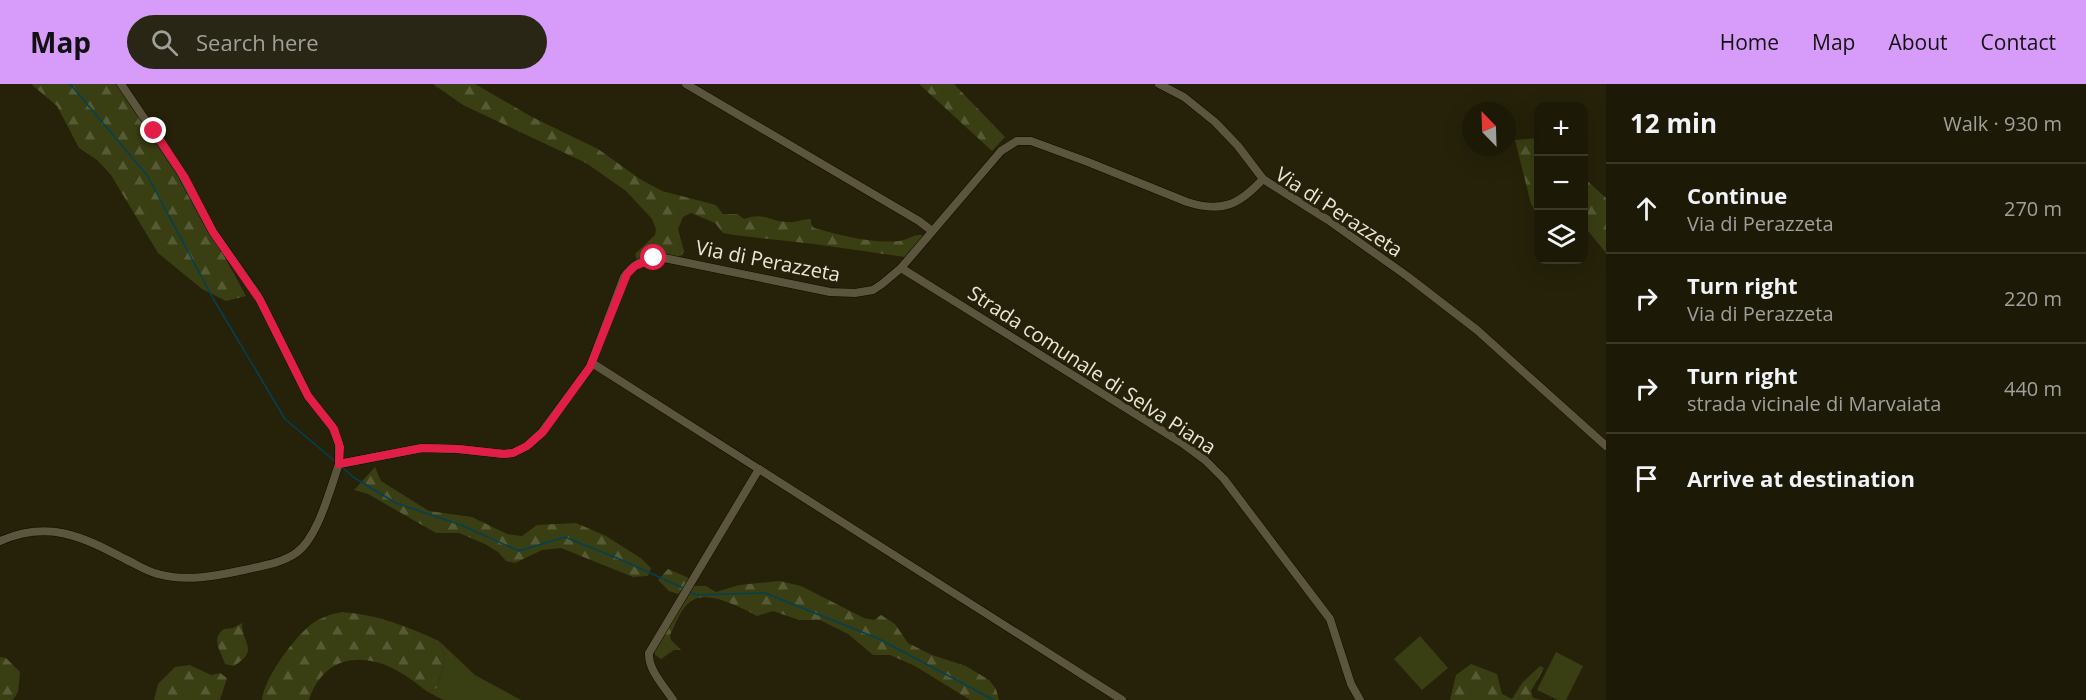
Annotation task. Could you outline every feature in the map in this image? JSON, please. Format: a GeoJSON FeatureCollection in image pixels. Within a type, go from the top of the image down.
{"type":"FeatureCollection","features":[{"type":"Feature","properties":{"kind":"street"},"geometry":{"type":"LineString","coordinates":[[0,541],[34,531],[62,531],[75,535],[146,570],[165,576],[195,577],[240,571],[284,559],[302,548],[316,525],[339,464],[339,444],[332,426],[308,396],[258,296],[213,232],[185,178],[121,84]]}},
{"type":"Feature","properties":{"kind":"street"},"geometry":{"type":"LineString","coordinates":[[686,84],[920,221],[932,231]]}},
{"type":"Feature","properties":{"kind":"street"},"geometry":{"type":"LineString","coordinates":[[1159,84],[1184,97],[1215,122],[1238,146],[1263,179]]}},
{"type":"Feature","properties":{"kind":"street","name":"Via di Perazzeta"},"geometry":{"type":"LineString","coordinates":[[339,464],[422,448],[458,449],[498,454],[516,452],[533,442],[543,432],[592,363],[624,278],[633,267],[648,259],[669,258],[844,294],[873,290],[901,268],[1001,151],[1008,145],[1022,140],[1031,141],[1204,206],[1223,207],[1234,204],[1244,198],[1263,179],[1328,220],[1426,290],[1484,337],[1606,446]]}},
{"type":"Feature","properties":{"kind":"street","name":"Strada comunale di Selva Piana"},"geometry":{"type":"LineString","coordinates":[[901,268],[1182,443],[1210,465],[1224,479],[1330,619],[1351,684],[1360,700]]}},
{"type":"Feature","properties":{"kind":"street"},"geometry":{"type":"LineString","coordinates":[[592,363],[1122,700]]}},
{"type":"Feature","properties":{"kind":"street"},"geometry":{"type":"LineString","coordinates":[[673,700],[651,664],[650,650],[759,469]]}},
{"type":"Feature","properties":{"kind":"green space"},"geometry":{"type":"Polygon","coordinates":[[[31,84],[120,84],[190,193],[246,296],[226,301],[202,289],[158,253],[111,175],[97,160],[79,148],[57,106],[31,84]]]}},
{"type":"Feature","properties":{"kind":"green space"},"geometry":{"type":"Polygon","coordinates":[[[433,84],[475,84],[532,117],[598,149],[640,179],[662,191],[716,205],[723,214],[737,214],[744,219],[762,217],[790,222],[811,219],[814,228],[867,240],[889,242],[919,235],[922,235],[922,238],[905,257],[723,233],[715,223],[691,213],[683,217],[678,229],[684,251],[682,255],[678,257],[659,254],[637,260],[635,254],[655,235],[656,229],[652,219],[626,191],[586,163],[463,105],[433,84]]]}},
{"type":"Feature","properties":{"kind":"green space"},"geometry":{"type":"Polygon","coordinates":[[[919,84],[954,84],[1005,137],[992,151],[919,84]]]}},
{"type":"Feature","properties":{"kind":"green space"},"geometry":{"type":"Polygon","coordinates":[[[1534,138],[1534,209],[1531,204],[1516,140],[1534,138]]]}},
{"type":"Feature","properties":{"kind":"green space"},"geometry":{"type":"Polygon","coordinates":[[[1588,182],[1606,198],[1606,253],[1588,231],[1588,182]]]}},
{"type":"Feature","properties":{"kind":"green space"},"geometry":{"type":"Polygon","coordinates":[[[375,467],[381,481],[429,511],[472,517],[507,534],[522,536],[537,525],[576,523],[606,536],[642,559],[651,568],[648,576],[633,577],[561,548],[542,550],[515,563],[506,561],[498,552],[485,544],[459,533],[436,533],[368,494],[354,490],[375,467]]]}},
{"type":"Feature","properties":{"kind":"green space"},"geometry":{"type":"Polygon","coordinates":[[[668,569],[689,578],[686,586],[678,594],[669,591],[658,580],[668,569]]]}},
{"type":"Feature","properties":{"kind":"green space"},"geometry":{"type":"Polygon","coordinates":[[[780,581],[801,586],[864,618],[874,620],[881,615],[895,624],[908,643],[932,655],[966,666],[989,680],[996,689],[999,700],[970,700],[915,666],[890,655],[873,655],[848,634],[820,620],[799,620],[773,611],[757,616],[733,604],[714,598],[697,598],[681,612],[670,635],[671,640],[681,650],[674,650],[661,659],[655,655],[654,648],[694,586],[706,586],[716,592],[739,585],[780,581]]]}},
{"type":"Feature","properties":{"kind":"green space"},"geometry":{"type":"Polygon","coordinates":[[[342,612],[392,622],[439,641],[445,657],[437,688],[428,692],[392,668],[366,660],[353,660],[331,668],[322,676],[309,700],[262,700],[273,672],[286,651],[301,634],[319,620],[342,612]]]}},
{"type":"Feature","properties":{"kind":"green space"},"geometry":{"type":"Polygon","coordinates":[[[242,623],[248,651],[234,666],[225,664],[218,645],[218,637],[224,629],[233,628],[242,623]]]}},
{"type":"Feature","properties":{"kind":"green space"},"geometry":{"type":"Polygon","coordinates":[[[1420,636],[1448,668],[1422,690],[1394,659],[1420,636]]]}},
{"type":"Feature","properties":{"kind":"green space"},"geometry":{"type":"Polygon","coordinates":[[[439,641],[475,675],[521,700],[443,700],[428,692],[437,688],[445,657],[439,641]]]}},
{"type":"Feature","properties":{"kind":"green space"},"geometry":{"type":"Polygon","coordinates":[[[1556,652],[1583,666],[1566,700],[1558,700],[1537,690],[1556,652]]]}},
{"type":"Feature","properties":{"kind":"green space"},"geometry":{"type":"Polygon","coordinates":[[[0,657],[6,658],[20,672],[18,692],[13,700],[0,700],[0,657]]]}},
{"type":"Feature","properties":{"kind":"green space"},"geometry":{"type":"Polygon","coordinates":[[[1471,664],[1497,674],[1502,694],[1512,699],[1522,683],[1540,666],[1544,668],[1531,691],[1533,698],[1541,700],[1450,700],[1456,675],[1471,664]]]}},
{"type":"Feature","properties":{"kind":"green space"},"geometry":{"type":"Polygon","coordinates":[[[190,665],[211,675],[220,673],[227,678],[220,700],[154,700],[158,684],[175,667],[190,665]]]}},
{"type":"Feature","properties":{"kind":"waterway"},"geometry":{"type":"LineString","coordinates":[[70,84],[147,175],[214,300],[285,419],[337,463]]}},
{"type":"Feature","properties":{"kind":"waterway"},"geometry":{"type":"LineString","coordinates":[[343,468],[353,477],[396,503],[461,525],[519,551],[565,537],[683,588]]}},
{"type":"Feature","properties":{"kind":"waterway"},"geometry":{"type":"LineString","coordinates":[[690,592],[697,595],[765,593],[879,639],[994,700]]}},
{"type":"Feature","properties":{"kind":"route"},"geometry":{"type":"LineString","coordinates":[[154,131],[185,178],[213,232],[260,300],[308,396],[334,429],[340,447],[339,464],[422,448],[504,454],[513,453],[527,446],[543,432],[586,374],[597,352],[621,284],[629,270],[643,261],[654,258]]}}]}
